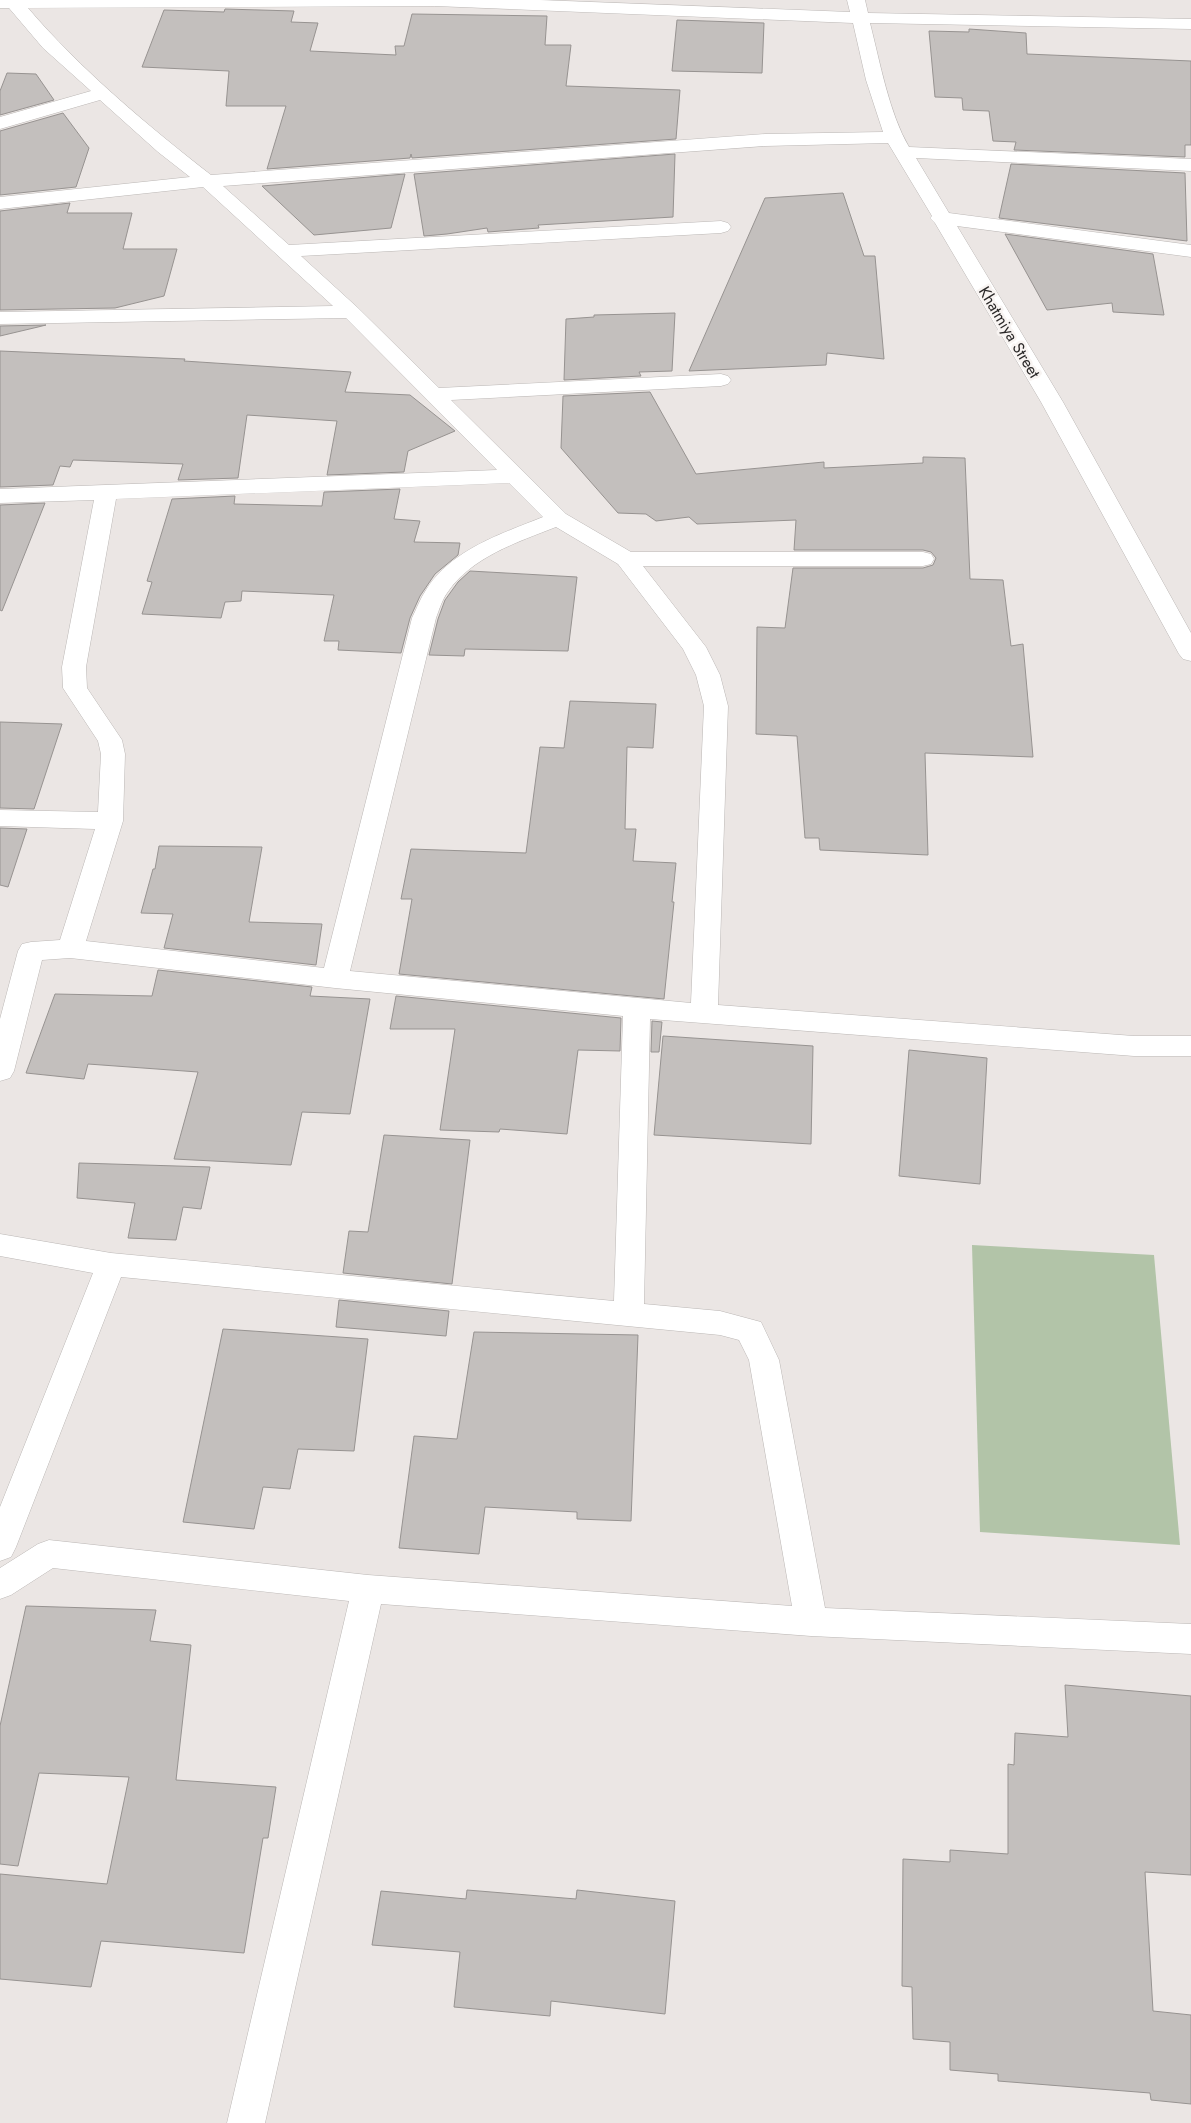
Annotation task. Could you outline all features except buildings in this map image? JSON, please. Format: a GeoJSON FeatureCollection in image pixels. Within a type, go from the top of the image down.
{"type":"FeatureCollection","features":[{"type":"Feature","properties":{"kind":"street"},"geometry":{"type":"LineString","coordinates":[[7,3],[435,1],[857,9],[1191,24]]}},
{"type":"Feature","properties":{"kind":"street"},"geometry":{"type":"LineString","coordinates":[[7,3],[103,93],[207,181],[351,312],[558,519],[626,559],[694,647],[708,675],[716,706],[704,1014]]}},
{"type":"Feature","properties":{"kind":"street","name":"Khatmiya Street"},"geometry":{"type":"LineString","coordinates":[[857,9],[875,80],[898,144],[940,218],[1052,402],[1191,654]]}},
{"type":"Feature","properties":{"kind":"street"},"geometry":{"type":"LineString","coordinates":[[0,123],[103,93]]}},
{"type":"Feature","properties":{"kind":"street"},"geometry":{"type":"LineString","coordinates":[[0,204],[207,181],[765,140],[898,144],[1191,165]]}},
{"type":"Feature","properties":{"kind":"street"},"geometry":{"type":"LineString","coordinates":[[940,218],[1191,251]]}},
{"type":"Feature","properties":{"kind":"street"},"geometry":{"type":"LineString","coordinates":[[283,251],[721,227]]}},
{"type":"Feature","properties":{"kind":"street"},"geometry":{"type":"LineString","coordinates":[[0,318],[351,312]]}},
{"type":"Feature","properties":{"kind":"street"},"geometry":{"type":"LineString","coordinates":[[433,395],[721,380]]}},
{"type":"Feature","properties":{"kind":"street"},"geometry":{"type":"LineString","coordinates":[[0,496],[106,494],[514,476]]}},
{"type":"Feature","properties":{"kind":"street"},"geometry":{"type":"LineString","coordinates":[[70,949],[110,821],[113,754],[110,740],[75,688],[74,667],[106,494]]}},
{"type":"Feature","properties":{"kind":"street"},"geometry":{"type":"LineString","coordinates":[[335,979],[424,618],[437,590],[458,568],[485,550],[558,519]]}},
{"type":"Feature","properties":{"kind":"street"},"geometry":{"type":"LineString","coordinates":[[626,559],[923,559]]}},
{"type":"Feature","properties":{"kind":"street"},"geometry":{"type":"LineString","coordinates":[[1164,605],[1191,606]]}},
{"type":"Feature","properties":{"kind":"street"},"geometry":{"type":"LineString","coordinates":[[0,818],[110,821]]}},
{"type":"Feature","properties":{"kind":"street"},"geometry":{"type":"LineString","coordinates":[[0,1071],[31,951],[70,949],[335,979],[704,1014],[1134,1046],[1191,1046]]}},
{"type":"Feature","properties":{"kind":"street"},"geometry":{"type":"LineString","coordinates":[[628,1314],[637,1008]]}},
{"type":"Feature","properties":{"kind":"street"},"geometry":{"type":"LineString","coordinates":[[0,1245],[111,1265],[720,1323],[750,1331],[764,1360],[811,1622]]}},
{"type":"Feature","properties":{"kind":"street"},"geometry":{"type":"LineString","coordinates":[[0,1546],[111,1265]]}},
{"type":"Feature","properties":{"kind":"street"},"geometry":{"type":"LineString","coordinates":[[0,1585],[49,1554],[368,1589],[811,1622],[1191,1639]]}},
{"type":"Feature","properties":{"kind":"street"},"geometry":{"type":"LineString","coordinates":[[246,2123],[368,1589]]}},
{"type":"Feature","properties":{"kind":"green space"},"geometry":{"type":"Polygon","coordinates":[[[972,1245],[1154,1255],[1180,1545],[980,1532],[972,1245]]]}}]}
